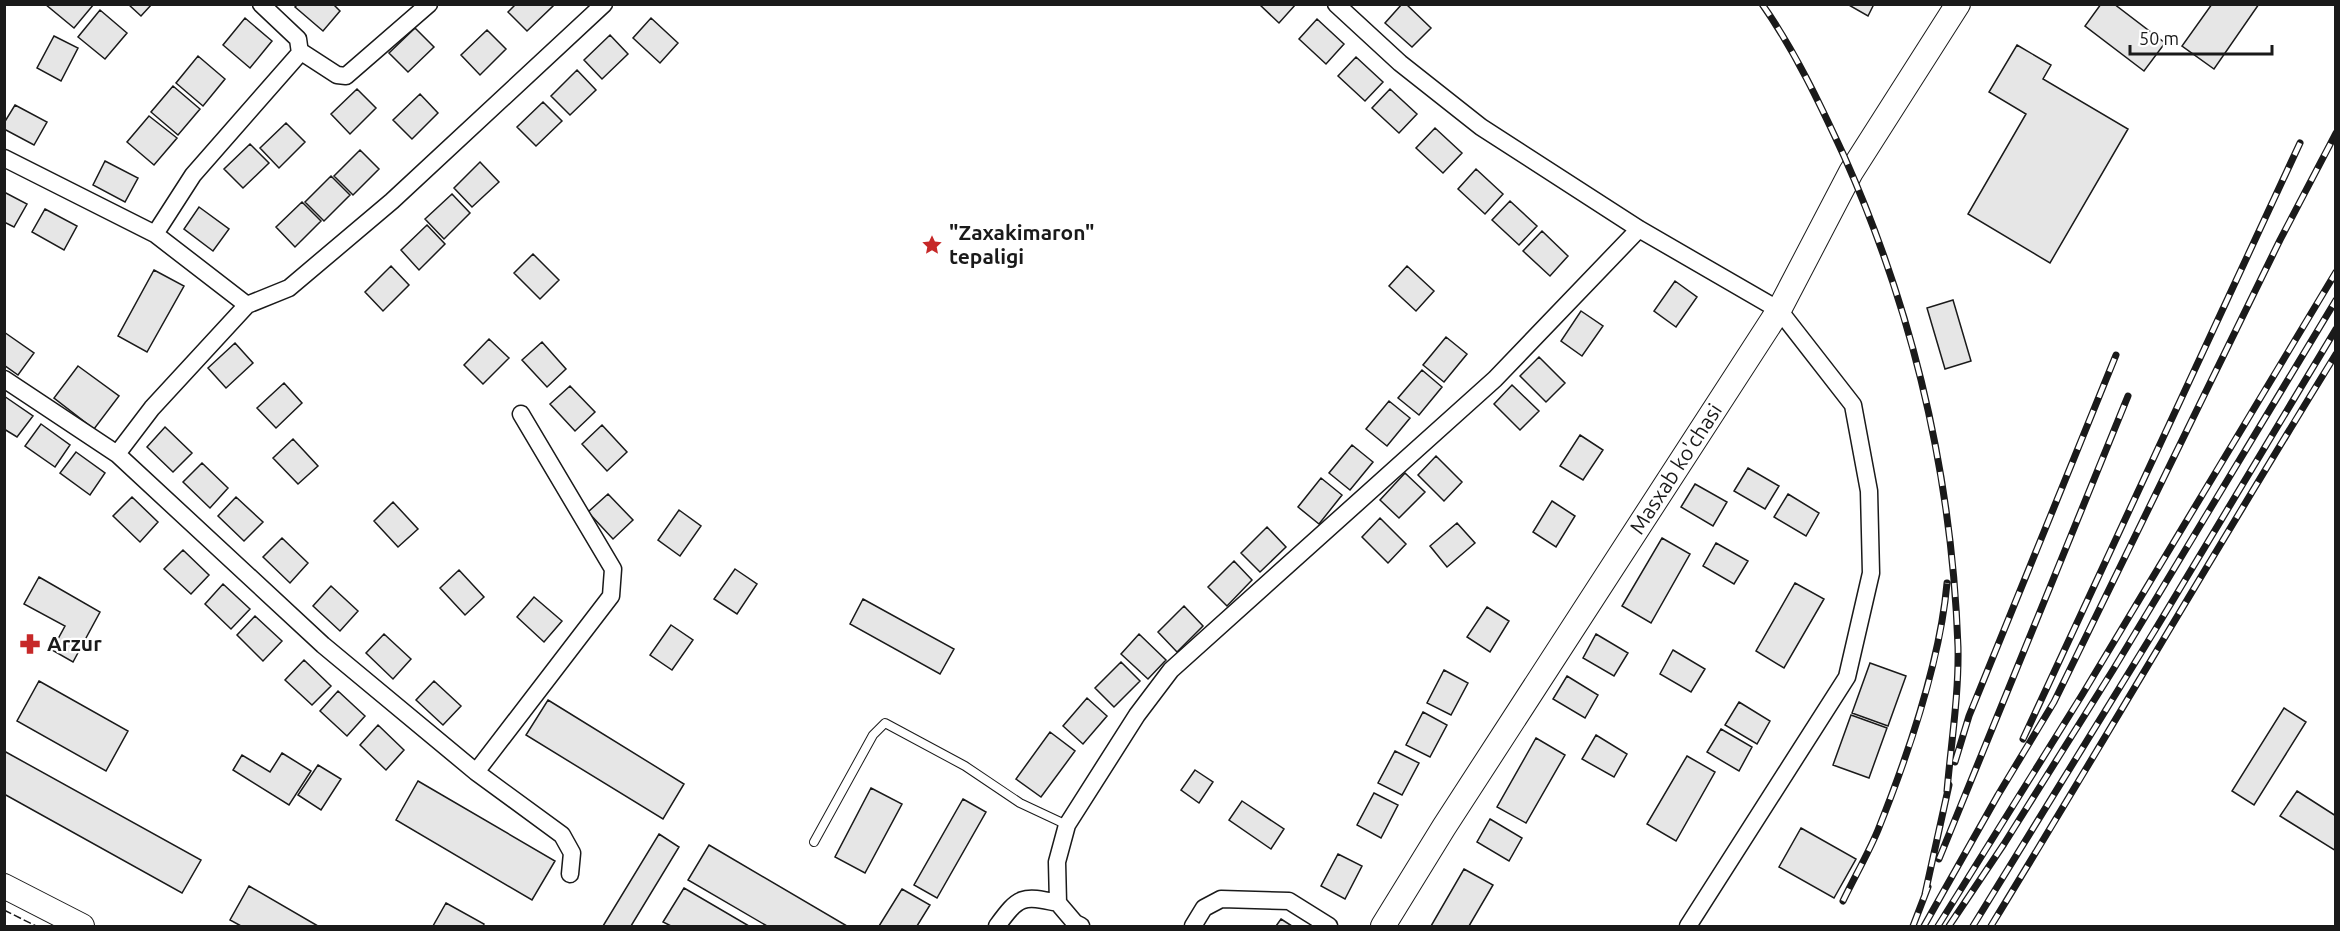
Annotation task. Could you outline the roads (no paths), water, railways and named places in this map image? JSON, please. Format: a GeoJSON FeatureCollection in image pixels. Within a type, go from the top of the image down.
{"type":"FeatureCollection","features":[{"type":"Feature","properties":{"kind":"main road","name":"Masxab ko'chasi"},"geometry":{"type":"LineString","coordinates":[[1383,927],[1444,827],[1779,310],[1851,172],[1958,4]]}},
{"type":"Feature","properties":{"kind":"main road"},"geometry":{"type":"LineString","coordinates":[[4,886],[82,927]]}},
{"type":"Feature","properties":{"kind":"street"},"geometry":{"type":"LineString","coordinates":[[155,234],[193,175],[287,71],[300,53],[298,39],[261,4]]}},
{"type":"Feature","properties":{"kind":"street"},"geometry":{"type":"LineString","coordinates":[[300,51],[337,75],[346,76],[429,4]]}},
{"type":"Feature","properties":{"kind":"street"},"geometry":{"type":"LineString","coordinates":[[117,454],[152,408],[247,305],[288,288],[375,216],[604,4]]}},
{"type":"Feature","properties":{"kind":"street"},"geometry":{"type":"LineString","coordinates":[[1336,4],[1400,63],[1481,128],[1639,229],[1779,310],[1853,405],[1869,491],[1871,573],[1847,677],[1688,927]]}},
{"type":"Feature","properties":{"kind":"street"},"geometry":{"type":"LineString","coordinates":[[4,158],[155,234],[247,305]]}},
{"type":"Feature","properties":{"kind":"street"},"geometry":{"type":"LineString","coordinates":[[1058,903],[1057,862],[1067,825],[1137,715],[1171,670],[1495,379],[1639,229]]}},
{"type":"Feature","properties":{"kind":"street"},"geometry":{"type":"LineString","coordinates":[[4,379],[117,454],[323,645],[476,772],[562,835],[572,853],[570,874]]}},
{"type":"Feature","properties":{"kind":"street"},"geometry":{"type":"LineString","coordinates":[[476,772],[611,596],[613,569],[521,414]]}},
{"type":"Feature","properties":{"kind":"street"},"geometry":{"type":"LineString","coordinates":[[997,927],[1015,903],[1032,897],[1058,903],[1081,927]]}},
{"type":"Feature","properties":{"kind":"street"},"geometry":{"type":"LineString","coordinates":[[1193,927],[1204,908],[1221,899],[1289,901],[1329,927]]}},
{"type":"Feature","properties":{"kind":"lane"},"geometry":{"type":"LineString","coordinates":[[814,842],[873,735],[885,723],[965,766],[1020,803],[1067,825]]}},
{"type":"Feature","properties":{"kind":"railway"},"geometry":{"type":"LineString","coordinates":[[1762,4],[1796,59],[1844,156],[1890,274],[1925,396],[1947,520],[1958,647],[1956,701],[1947,791]]}},
{"type":"Feature","properties":{"kind":"railway"},"geometry":{"type":"LineString","coordinates":[[1924,926],[2054,702],[2280,240],[2336,133]]}},
{"type":"Feature","properties":{"kind":"railway"},"geometry":{"type":"LineString","coordinates":[[2023,739],[2300,143]]}},
{"type":"Feature","properties":{"kind":"railway"},"geometry":{"type":"LineString","coordinates":[[1938,926],[2082,695],[2336,272]]}},
{"type":"Feature","properties":{"kind":"railway"},"geometry":{"type":"LineString","coordinates":[[1949,926],[2004,844],[2113,670],[2336,300]]}},
{"type":"Feature","properties":{"kind":"railway"},"geometry":{"type":"LineString","coordinates":[[1973,926],[2336,329]]}},
{"type":"Feature","properties":{"kind":"railway"},"geometry":{"type":"LineString","coordinates":[[1991,926],[2336,354]]}},
{"type":"Feature","properties":{"kind":"railway"},"geometry":{"type":"LineString","coordinates":[[1955,762],[1969,716],[2116,355]]}},
{"type":"Feature","properties":{"kind":"railway"},"geometry":{"type":"LineString","coordinates":[[1939,859],[2128,396]]}},
{"type":"Feature","properties":{"kind":"railway"},"geometry":{"type":"LineString","coordinates":[[1843,901],[1878,830],[1911,740],[1930,677],[1947,583]]}},
{"type":"Feature","properties":{"kind":"railway"},"geometry":{"type":"LineString","coordinates":[[1925,894],[1949,785]]}},
{"type":"Feature","properties":{"kind":"railway"},"geometry":{"type":"LineString","coordinates":[[1913,926],[1928,887]]}},
{"type":"Feature","properties":{"kind":"place","name":"\"Zaxakimaron\" tepaligi"},"geometry":{"type":"Point","coordinates":[932,245]}},
{"type":"Feature","properties":{"kind":"place","name":"Arzur"},"geometry":{"type":"Point","coordinates":[30,644]}}]}
